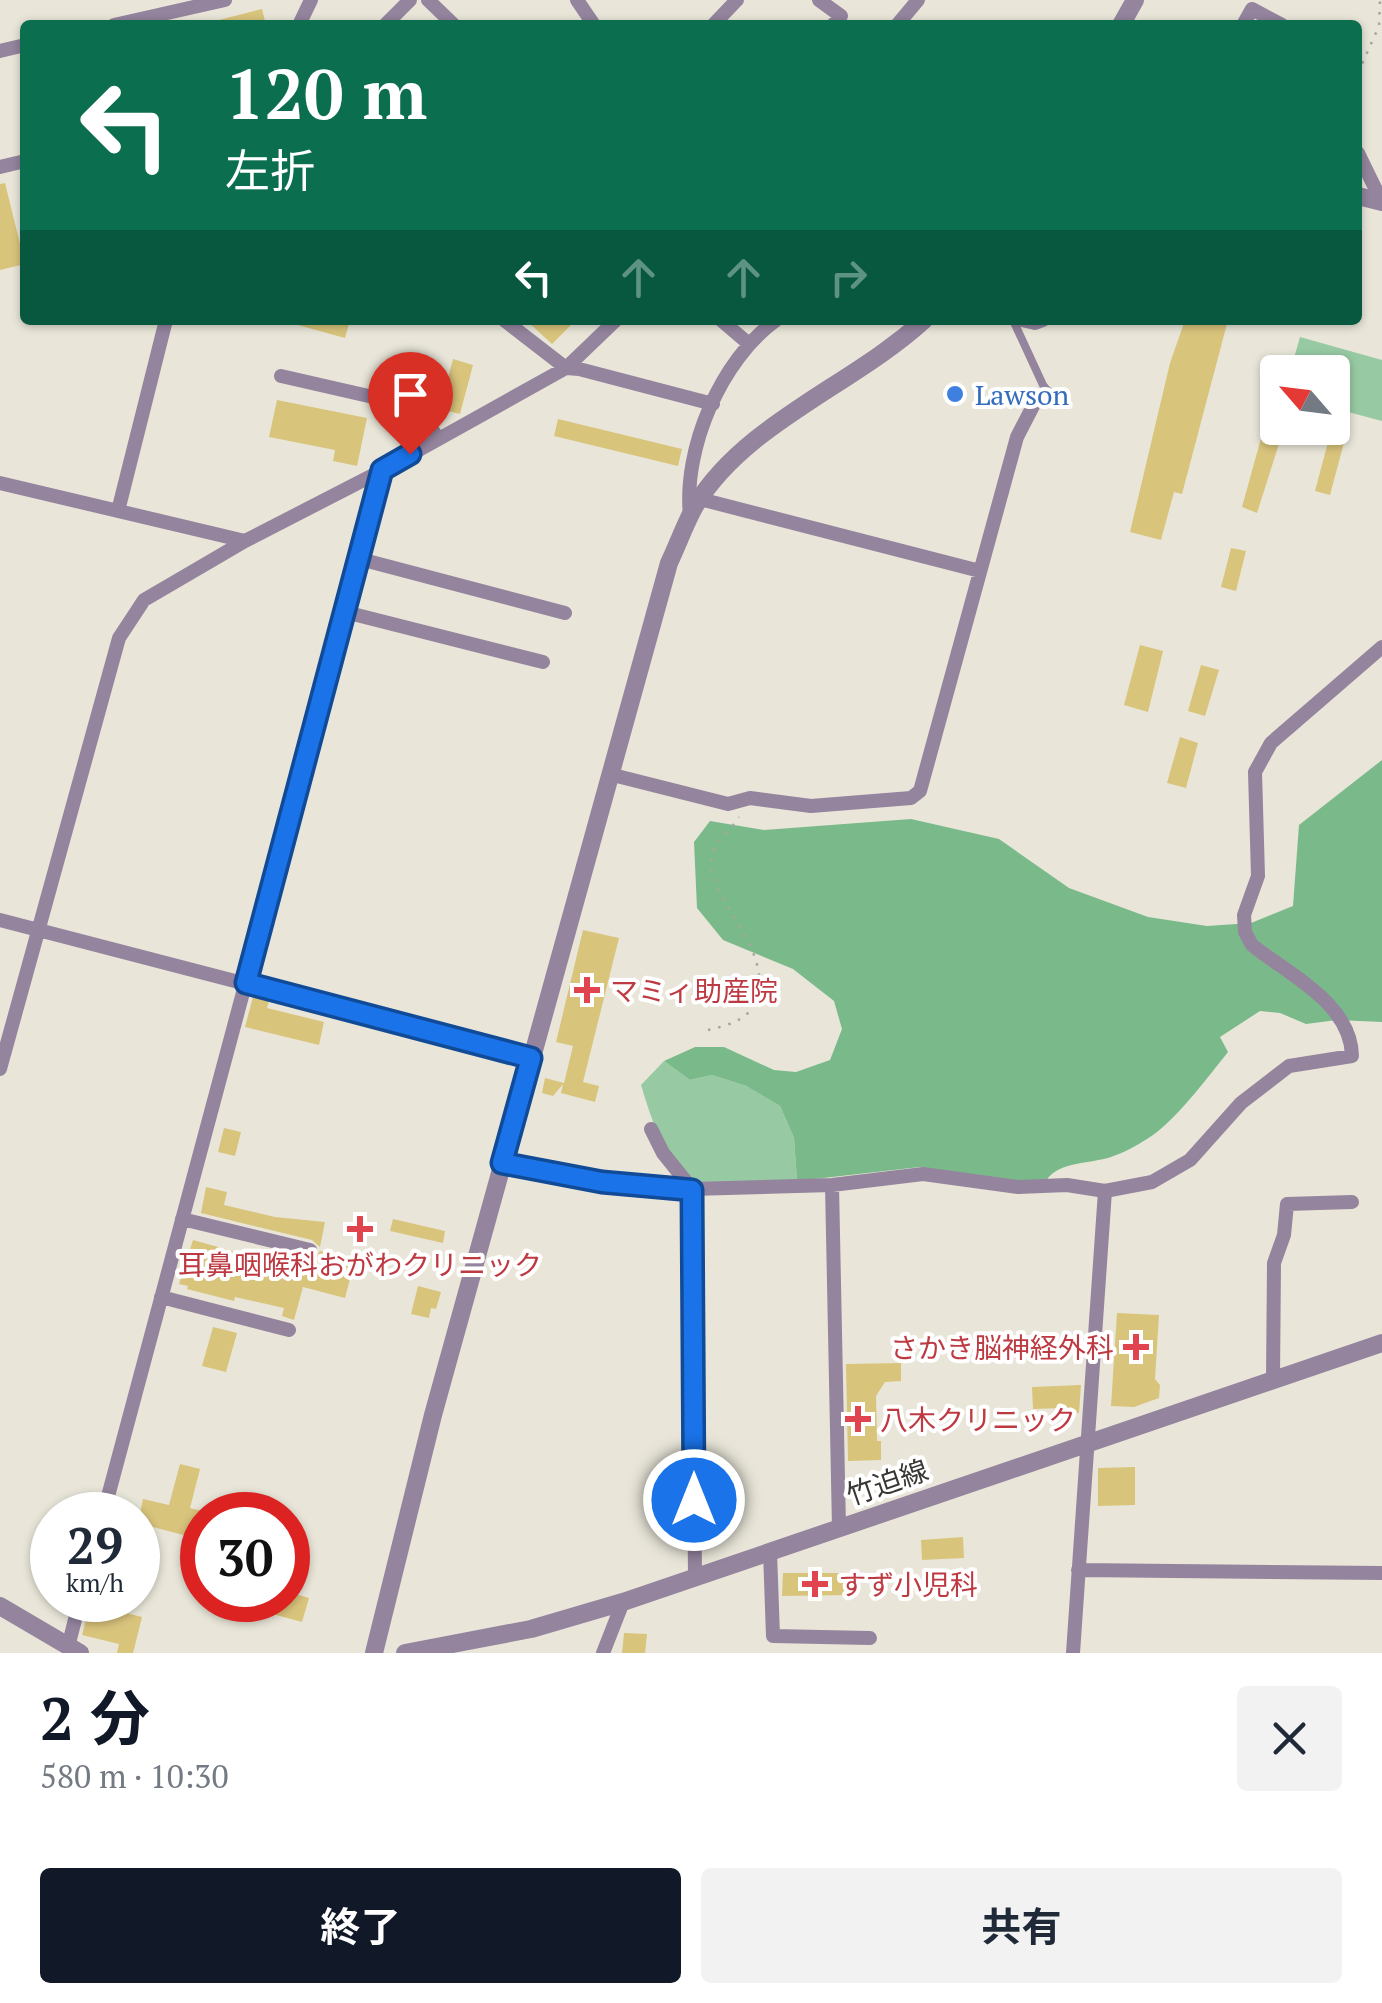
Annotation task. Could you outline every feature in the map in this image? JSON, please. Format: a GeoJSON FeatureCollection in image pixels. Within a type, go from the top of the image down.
{"type":"FeatureCollection","features":[{"type":"Feature","properties":{"kind":"street"},"geometry":{"type":"LineString","coordinates":[[136,20],[225,0]]}},
{"type":"Feature","properties":{"kind":"street"},"geometry":{"type":"LineString","coordinates":[[390,20],[410,0]]}},
{"type":"Feature","properties":{"kind":"street"},"geometry":{"type":"LineString","coordinates":[[428,0],[449,20]]}},
{"type":"Feature","properties":{"kind":"street"},"geometry":{"type":"LineString","coordinates":[[820,0],[841,16],[837,20]]}},
{"type":"Feature","properties":{"kind":"street"},"geometry":{"type":"LineString","coordinates":[[901,20],[918,0]]}},
{"type":"Feature","properties":{"kind":"street"},"geometry":{"type":"LineString","coordinates":[[1246,20],[1252,9],[1273,20]]}},
{"type":"Feature","properties":{"kind":"street"},"geometry":{"type":"LineString","coordinates":[[1362,164],[1374,196]]}},
{"type":"Feature","properties":{"kind":"street"},"geometry":{"type":"LineString","coordinates":[[118,510],[165,325]]}},
{"type":"Feature","properties":{"kind":"street"},"geometry":{"type":"LineString","coordinates":[[510,325],[566,368],[713,404]]}},
{"type":"Feature","properties":{"kind":"street"},"geometry":{"type":"LineString","coordinates":[[0,1069],[125,624],[144,600],[245,541],[566,368],[611,325]]}},
{"type":"Feature","properties":{"kind":"street"},"geometry":{"type":"LineString","coordinates":[[727,325],[749,344]]}},
{"type":"Feature","properties":{"kind":"street"},"geometry":{"type":"LineString","coordinates":[[690,516],[689,472],[713,404],[726,374],[749,344],[770,325]]}},
{"type":"Feature","properties":{"kind":"street"},"geometry":{"type":"LineString","coordinates":[[374,1653],[433,1415],[658,595],[690,516],[700,499],[752,441],[882,357],[918,325]]}},
{"type":"Feature","properties":{"kind":"street"},"geometry":{"type":"LineString","coordinates":[[282,376],[408,405],[421,414],[438,438]]}},
{"type":"Feature","properties":{"kind":"street"},"geometry":{"type":"LineString","coordinates":[[609,774],[728,804],[750,798],[822,806],[911,798],[920,791],[1017,437],[1034,406]]}},
{"type":"Feature","properties":{"kind":"street"},"geometry":{"type":"LineString","coordinates":[[109,1492],[382,470]]}},
{"type":"Feature","properties":{"kind":"street"},"geometry":{"type":"LineString","coordinates":[[0,482],[245,541]]}},
{"type":"Feature","properties":{"kind":"street"},"geometry":{"type":"LineString","coordinates":[[700,499],[980,571]]}},
{"type":"Feature","properties":{"kind":"street"},"geometry":{"type":"LineString","coordinates":[[360,559],[565,613]]}},
{"type":"Feature","properties":{"kind":"street"},"geometry":{"type":"LineString","coordinates":[[345,612],[543,662]]}},
{"type":"Feature","properties":{"kind":"street"},"geometry":{"type":"LineString","coordinates":[[502,1163],[602,1182],[692,1190],[832,1184],[923,1174],[1018,1187],[1067,1185],[1105,1191],[1152,1182],[1190,1160],[1242,1104],[1289,1066],[1352,1056],[1347,1028],[1336,1011],[1252,945],[1245,932],[1244,914],[1258,876],[1254,772],[1271,743],[1382,647]]}},
{"type":"Feature","properties":{"kind":"street"},"geometry":{"type":"LineString","coordinates":[[0,920],[531,1058]]}},
{"type":"Feature","properties":{"kind":"street"},"geometry":{"type":"LineString","coordinates":[[651,1129],[663,1153],[692,1190],[695,1578]]}},
{"type":"Feature","properties":{"kind":"street"},"geometry":{"type":"LineString","coordinates":[[832,1184],[839,1528]]}},
{"type":"Feature","properties":{"kind":"street"},"geometry":{"type":"LineString","coordinates":[[1073,1653],[1105,1191]]}},
{"type":"Feature","properties":{"kind":"street"},"geometry":{"type":"LineString","coordinates":[[1273,1380],[1274,1262],[1284,1235],[1287,1204],[1352,1202]]}},
{"type":"Feature","properties":{"kind":"street"},"geometry":{"type":"LineString","coordinates":[[182,1219],[310,1250]]}},
{"type":"Feature","properties":{"kind":"street"},"geometry":{"type":"LineString","coordinates":[[162,1297],[289,1330]]}},
{"type":"Feature","properties":{"kind":"street","name":"竹迫線"},"geometry":{"type":"LineString","coordinates":[[406,1653],[530,1630],[623,1602],[1382,1342]]}},
{"type":"Feature","properties":{"kind":"street"},"geometry":{"type":"LineString","coordinates":[[770,1552],[773,1636],[870,1638]]}},
{"type":"Feature","properties":{"kind":"street"},"geometry":{"type":"LineString","coordinates":[[1078,1570],[1382,1572]]}},
{"type":"Feature","properties":{"kind":"street"},"geometry":{"type":"LineString","coordinates":[[603,1653],[623,1602]]}},
{"type":"Feature","properties":{"kind":"street"},"geometry":{"type":"LineString","coordinates":[[0,1606],[74,1650],[77,1622]]}},
{"type":"Feature","properties":{"kind":"lane"},"geometry":{"type":"LineString","coordinates":[[1015,325],[1043,385],[1048,391],[1065,396]]}},
{"type":"Feature","properties":{"kind":"path"},"geometry":{"type":"LineString","coordinates":[[1362,64],[1379,26],[1380,0]]}},
{"type":"Feature","properties":{"kind":"path"},"geometry":{"type":"LineString","coordinates":[[708,1030],[735,1024],[758,999],[759,961],[711,872],[716,842],[738,820],[740,800]]}},
{"type":"Feature","properties":{"kind":"green space"},"geometry":{"type":"Polygon","coordinates":[[[1300,337],[1382,360],[1382,421],[1350,413],[1350,355],[1295,355],[1300,337]]]}},
{"type":"Feature","properties":{"kind":"green space"},"geometry":{"type":"Polygon","coordinates":[[[1382,760],[1382,1022],[1337,1020],[1306,1024],[1280,1013],[1260,1011],[1220,1037],[1228,1052],[1179,1111],[1157,1132],[1120,1153],[1066,1166],[1046,1181],[1009,1180],[920,1167],[797,1181],[794,1138],[780,1106],[746,1086],[712,1075],[690,1080],[664,1061],[695,1047],[724,1047],[774,1070],[796,1072],[830,1060],[842,1029],[834,1001],[793,969],[723,940],[697,908],[694,842],[710,821],[764,830],[911,819],[999,839],[1069,888],[1148,917],[1207,926],[1251,923],[1293,906],[1299,825],[1382,760]]]}},
{"type":"Feature","properties":{"kind":"green space"},"geometry":{"type":"Polygon","coordinates":[[[664,1061],[690,1080],[712,1075],[746,1086],[780,1106],[794,1138],[797,1181],[700,1185],[688,1176],[662,1141],[641,1085],[664,1061]]]}},
{"type":"Feature","properties":{"kind":"building"},"geometry":{"type":"Polygon","coordinates":[[[262,9],[265,20],[219,20],[262,9]]]}},
{"type":"Feature","properties":{"kind":"building"},"geometry":{"type":"Polygon","coordinates":[[[5,183],[20,244],[20,265],[0,270],[0,184],[5,183]]]}},
{"type":"Feature","properties":{"kind":"building"},"geometry":{"type":"Polygon","coordinates":[[[298,325],[349,325],[345,338],[298,325]]]}},
{"type":"Feature","properties":{"kind":"building"},"geometry":{"type":"Polygon","coordinates":[[[531,325],[571,325],[552,344],[531,325]]]}},
{"type":"Feature","properties":{"kind":"building"},"geometry":{"type":"Polygon","coordinates":[[[1183,325],[1227,325],[1182,494],[1174,492],[1161,540],[1130,532],[1170,363],[1183,325]]]}},
{"type":"Feature","properties":{"kind":"building"},"geometry":{"type":"Polygon","coordinates":[[[453,359],[473,365],[460,414],[440,409],[453,359]]]}},
{"type":"Feature","properties":{"kind":"building"},"geometry":{"type":"Polygon","coordinates":[[[277,400],[367,418],[357,466],[333,461],[335,450],[269,437],[277,400]]]}},
{"type":"Feature","properties":{"kind":"building"},"geometry":{"type":"Polygon","coordinates":[[[558,419],[682,449],[678,466],[554,436],[558,419]]]}},
{"type":"Feature","properties":{"kind":"building"},"geometry":{"type":"Polygon","coordinates":[[[1260,442],[1279,445],[1257,513],[1242,507],[1260,442]]]}},
{"type":"Feature","properties":{"kind":"building"},"geometry":{"type":"Polygon","coordinates":[[[1327,445],[1343,445],[1330,495],[1315,491],[1327,445]]]}},
{"type":"Feature","properties":{"kind":"building"},"geometry":{"type":"Polygon","coordinates":[[[1231,548],[1246,551],[1236,591],[1221,587],[1231,548]]]}},
{"type":"Feature","properties":{"kind":"building"},"geometry":{"type":"Polygon","coordinates":[[[1140,645],[1163,651],[1148,712],[1124,705],[1140,645]]]}},
{"type":"Feature","properties":{"kind":"building"},"geometry":{"type":"Polygon","coordinates":[[[1201,665],[1219,670],[1205,716],[1188,711],[1201,665]]]}},
{"type":"Feature","properties":{"kind":"building"},"geometry":{"type":"Polygon","coordinates":[[[1180,737],[1198,743],[1186,788],[1167,783],[1180,737]]]}},
{"type":"Feature","properties":{"kind":"building","name":"マミィ助産院"},"geometry":{"type":"Polygon","coordinates":[[[583,930],[619,938],[583,1082],[599,1086],[595,1102],[561,1093],[563,1084],[553,1096],[542,1093],[545,1078],[564,1083],[573,1046],[556,1042],[583,930]]]}},
{"type":"Feature","properties":{"kind":"building"},"geometry":{"type":"Polygon","coordinates":[[[253,997],[269,1001],[267,1008],[324,1022],[319,1045],[245,1027],[253,997]]]}},
{"type":"Feature","properties":{"kind":"building"},"geometry":{"type":"Polygon","coordinates":[[[224,1128],[241,1132],[235,1156],[218,1152],[224,1128]]]}},
{"type":"Feature","properties":{"kind":"building"},"geometry":{"type":"Polygon","coordinates":[[[206,1187],[227,1192],[224,1205],[275,1217],[325,1222],[320,1247],[312,1240],[201,1213],[206,1187]]]}},
{"type":"Feature","properties":{"kind":"building"},"geometry":{"type":"Polygon","coordinates":[[[393,1219],[445,1231],[443,1243],[390,1231],[393,1219]]]}},
{"type":"Feature","properties":{"kind":"building"},"geometry":{"type":"Polygon","coordinates":[[[193,1240],[297,1269],[300,1259],[314,1260],[320,1251],[355,1260],[345,1298],[303,1287],[294,1320],[282,1316],[284,1308],[235,1297],[234,1301],[179,1284],[193,1240]]]}},
{"type":"Feature","properties":{"kind":"building"},"geometry":{"type":"Polygon","coordinates":[[[418,1286],[441,1292],[429,1318],[411,1314],[418,1286]]]}},
{"type":"Feature","properties":{"kind":"building","name":"さかき脳神経外科"},"geometry":{"type":"Polygon","coordinates":[[[1117,1313],[1159,1315],[1155,1379],[1160,1385],[1159,1398],[1134,1407],[1111,1406],[1117,1313]]]}},
{"type":"Feature","properties":{"kind":"building"},"geometry":{"type":"Polygon","coordinates":[[[213,1327],[237,1333],[226,1372],[202,1366],[213,1327]]]}},
{"type":"Feature","properties":{"kind":"building","name":"八木クリニック"},"geometry":{"type":"Polygon","coordinates":[[[901,1363],[901,1381],[885,1382],[876,1396],[881,1460],[848,1461],[846,1364],[901,1363]]]}},
{"type":"Feature","properties":{"kind":"building"},"geometry":{"type":"Polygon","coordinates":[[[1081,1385],[1079,1413],[1063,1413],[1063,1408],[1033,1409],[1032,1387],[1081,1385]]]}},
{"type":"Feature","properties":{"kind":"building"},"geometry":{"type":"Polygon","coordinates":[[[180,1464],[200,1469],[194,1492],[180,1492],[180,1534],[160,1529],[160,1503],[169,1505],[180,1464]]]}},
{"type":"Feature","properties":{"kind":"building"},"geometry":{"type":"Polygon","coordinates":[[[1135,1467],[1135,1505],[1098,1506],[1098,1468],[1135,1467]]]}},
{"type":"Feature","properties":{"kind":"building"},"geometry":{"type":"Polygon","coordinates":[[[963,1537],[964,1558],[922,1560],[921,1540],[963,1537]]]}},
{"type":"Feature","properties":{"kind":"building","name":"すず小児科"},"geometry":{"type":"Polygon","coordinates":[[[783,1573],[848,1573],[848,1595],[782,1596],[783,1573]]]}},
{"type":"Feature","properties":{"kind":"building"},"geometry":{"type":"Polygon","coordinates":[[[85,1622],[141,1622],[133,1653],[117,1653],[119,1644],[82,1635],[85,1622]]]}},
{"type":"Feature","properties":{"kind":"building"},"geometry":{"type":"Polygon","coordinates":[[[624,1633],[647,1634],[645,1653],[622,1653],[624,1633]]]}},
{"type":"Feature","properties":{"kind":"place","name":"Lawson"},"geometry":{"type":"Point","coordinates":[955,394]}},
{"type":"Feature","properties":{"kind":"place","name":"マミィ助産院"},"geometry":{"type":"Point","coordinates":[587,990]}},
{"type":"Feature","properties":{"kind":"place","name":"耳鼻咽喉科おがわクリニック"},"geometry":{"type":"Point","coordinates":[360,1229]}},
{"type":"Feature","properties":{"kind":"place","name":"さかき脳神経外科"},"geometry":{"type":"Point","coordinates":[1136,1347]}},
{"type":"Feature","properties":{"kind":"place","name":"八木クリニック"},"geometry":{"type":"Point","coordinates":[858,1419]}},
{"type":"Feature","properties":{"kind":"place","name":"すず小児科"},"geometry":{"type":"Point","coordinates":[815,1584]}},
{"type":"Feature","properties":{"kind":"route"},"geometry":{"type":"LineString","coordinates":[[410,454],[382,470],[246,983],[531,1058],[502,1163],[602,1182],[692,1190],[694,1500]]}}]}
